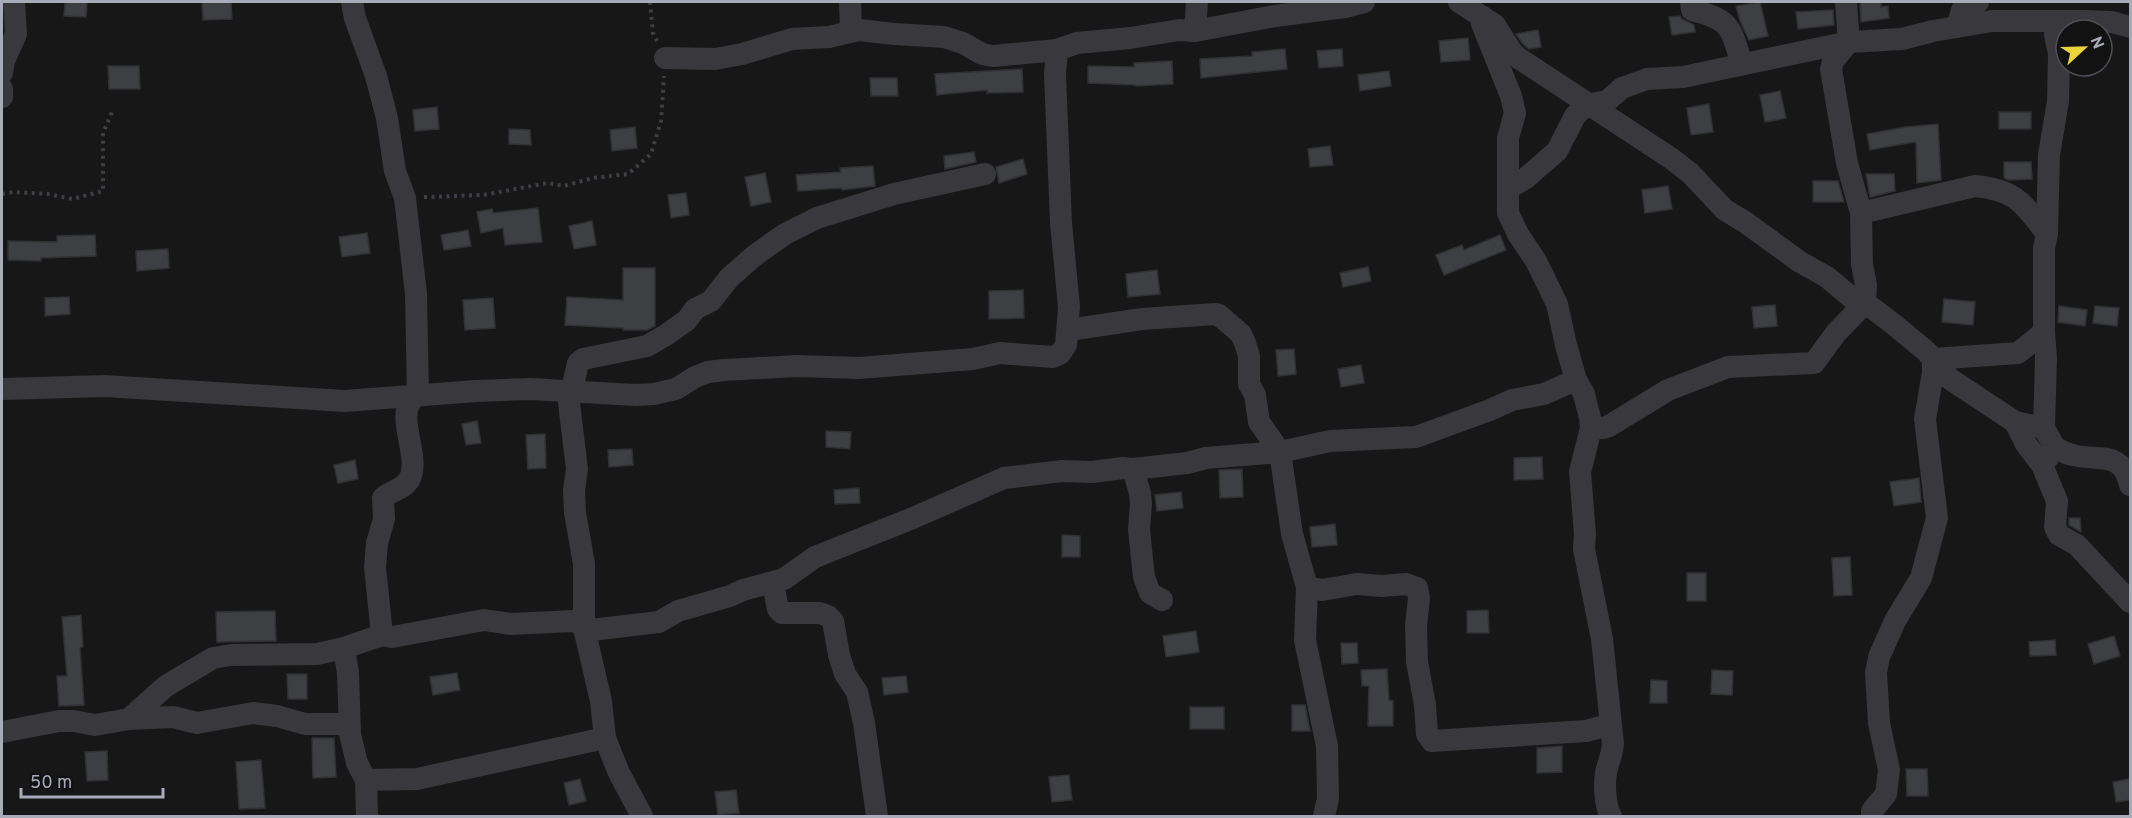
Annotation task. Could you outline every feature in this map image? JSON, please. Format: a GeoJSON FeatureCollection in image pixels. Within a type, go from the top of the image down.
{"type":"FeatureCollection","features":[{"type":"Feature","properties":{"kind":"street"},"geometry":{"type":"LineString","coordinates":[[2,73],[4,61],[16,34],[14,2]]}},
{"type":"Feature","properties":{"kind":"street"},"geometry":{"type":"LineString","coordinates":[[352,2],[355,18],[376,76],[387,118],[395,171],[405,198],[416,294],[418,394]]}},
{"type":"Feature","properties":{"kind":"street"},"geometry":{"type":"LineString","coordinates":[[850,2],[851,31]]}},
{"type":"Feature","properties":{"kind":"street"},"geometry":{"type":"LineString","coordinates":[[1195,31],[1197,2]]}},
{"type":"Feature","properties":{"kind":"street"},"geometry":{"type":"LineString","coordinates":[[666,58],[716,59],[792,39],[830,37],[859,30],[944,37],[963,43],[982,54],[993,56],[1057,50],[1077,43],[1179,30],[1195,31],[1364,2]]}},
{"type":"Feature","properties":{"kind":"street"},"geometry":{"type":"LineString","coordinates":[[1459,2],[1495,25],[1517,57],[1551,81],[1591,104],[1690,173],[1725,210],[1892,323],[1933,358],[1950,379],[2015,422],[2047,447]]}},
{"type":"Feature","properties":{"kind":"street"},"geometry":{"type":"LineString","coordinates":[[1591,428],[1609,426],[1668,390],[1728,367],[1814,363],[1836,333],[1864,303],[1866,285],[1862,264],[1861,213],[1847,163],[1831,69],[1833,61],[1848,42],[1846,2]]}},
{"type":"Feature","properties":{"kind":"street"},"geometry":{"type":"LineString","coordinates":[[1957,27],[1962,10],[1978,2]]}},
{"type":"Feature","properties":{"kind":"street"},"geometry":{"type":"LineString","coordinates":[[1687,4],[1715,16],[1726,25],[1732,34],[1742,64]]}},
{"type":"Feature","properties":{"kind":"street"},"geometry":{"type":"LineString","coordinates":[[1509,188],[1526,178],[1557,152],[1575,116],[1581,110],[1591,104],[1607,101],[1622,88],[1647,79],[1683,77],[1848,42],[1902,39],[1933,30],[1992,21],[2007,22],[2042,14],[2112,22],[2130,27]]}},
{"type":"Feature","properties":{"kind":"street"},"geometry":{"type":"LineString","coordinates":[[2042,14],[2055,35],[2059,53],[2058,91],[2049,155],[2044,248],[2047,447],[2057,501],[2055,527],[2059,534],[2077,545],[2130,603]]}},
{"type":"Feature","properties":{"kind":"street"},"geometry":{"type":"LineString","coordinates":[[1483,17],[1482,24],[1511,96],[1515,112],[1508,138],[1508,213],[1518,234],[1536,261],[1557,304],[1576,380],[1584,394],[1591,428],[1583,453],[1580,483],[1585,534],[1584,549],[1602,639],[1609,726],[1613,744],[1606,773],[1611,816]]}},
{"type":"Feature","properties":{"kind":"street"},"geometry":{"type":"LineString","coordinates":[[2,389],[105,386],[345,401],[418,394],[531,389],[654,394],[676,389],[708,372],[724,370],[797,366],[870,367],[973,360],[1000,353],[1053,357],[1060,354],[1066,345],[1069,330],[1054,74],[1057,50]]}},
{"type":"Feature","properties":{"kind":"street"},"geometry":{"type":"LineString","coordinates":[[2,89],[2,97]]}},
{"type":"Feature","properties":{"kind":"street"},"geometry":{"type":"LineString","coordinates":[[642,816],[605,738],[601,701],[584,628],[584,564],[575,513],[574,490],[577,469],[569,403],[573,391],[575,369],[580,360],[647,346],[666,335],[687,320],[695,309],[711,301],[720,287],[738,270],[785,234],[818,218],[894,195],[985,174]]}},
{"type":"Feature","properties":{"kind":"street"},"geometry":{"type":"LineString","coordinates":[[1861,213],[1975,186],[1994,188],[2010,193],[2027,208],[2046,234]]}},
{"type":"Feature","properties":{"kind":"street"},"geometry":{"type":"LineString","coordinates":[[1069,330],[1142,319],[1219,315],[1241,334],[1249,356],[1249,384],[1255,394],[1259,422],[1280,452],[1292,534],[1307,587],[1305,640],[1327,746],[1328,799],[1324,816]]}},
{"type":"Feature","properties":{"kind":"street"},"geometry":{"type":"LineString","coordinates":[[1933,358],[2018,353],[2044,332]]}},
{"type":"Feature","properties":{"kind":"street"},"geometry":{"type":"LineString","coordinates":[[1872,816],[1872,811],[1886,794],[1889,770],[1879,723],[1876,673],[1879,657],[1895,621],[1921,578],[1937,519],[1925,419],[1933,372],[1933,358]]}},
{"type":"Feature","properties":{"kind":"street"},"geometry":{"type":"LineString","coordinates":[[129,719],[166,686],[213,658],[231,655],[317,654],[344,648],[382,635],[392,637],[484,620],[510,624],[574,621],[591,630],[659,622],[678,611],[730,596],[758,585],[773,584],[784,579],[815,556],[913,518],[1004,478],[1062,471],[1092,472],[1133,469],[1280,452],[1330,441],[1416,436],[1512,400],[1544,394],[1576,380]]}},
{"type":"Feature","properties":{"kind":"street"},"geometry":{"type":"LineString","coordinates":[[382,635],[375,567],[377,543],[384,519],[382,498],[403,487],[411,474],[407,411],[413,398],[418,394]]}},
{"type":"Feature","properties":{"kind":"street"},"geometry":{"type":"LineString","coordinates":[[2015,422],[2026,444],[2047,447],[2073,456],[2110,459],[2117,462],[2126,472],[2130,485]]}},
{"type":"Feature","properties":{"kind":"street"},"geometry":{"type":"LineString","coordinates":[[1133,469],[1140,493],[1138,530],[1144,577],[1149,593],[1162,600]]}},
{"type":"Feature","properties":{"kind":"street"},"geometry":{"type":"LineString","coordinates":[[773,584],[778,609],[782,613],[820,613],[833,621],[845,674],[857,692],[878,816]]}},
{"type":"Feature","properties":{"kind":"street"},"geometry":{"type":"LineString","coordinates":[[1307,587],[1333,590],[1357,584],[1382,586],[1407,584],[1417,588],[1419,598],[1416,626],[1417,662],[1425,705],[1427,734],[1432,741],[1586,731],[1609,726]]}},
{"type":"Feature","properties":{"kind":"street"},"geometry":{"type":"LineString","coordinates":[[344,648],[348,673],[349,724],[357,763],[366,780],[367,816]]}},
{"type":"Feature","properties":{"kind":"street"},"geometry":{"type":"LineString","coordinates":[[2,732],[60,721],[95,725],[129,719],[173,717],[198,723],[247,713],[277,716],[305,724],[349,724]]}},
{"type":"Feature","properties":{"kind":"street"},"geometry":{"type":"LineString","coordinates":[[366,780],[417,779],[605,738]]}},
{"type":"Feature","properties":{"kind":"path"},"geometry":{"type":"LineString","coordinates":[[405,198],[483,195],[548,183],[564,186],[593,178],[628,174],[651,154],[662,121],[666,58],[653,33],[650,2]]}},
{"type":"Feature","properties":{"kind":"path"},"geometry":{"type":"LineString","coordinates":[[2,194],[13,192],[48,194],[72,199],[104,191],[103,133],[112,112]]}},
{"type":"Feature","properties":{"kind":"building"},"geometry":{"type":"Polygon","coordinates":[[[65,2],[87,2],[86,17],[64,16],[65,2]]]}},
{"type":"Feature","properties":{"kind":"building"},"geometry":{"type":"Polygon","coordinates":[[[202,2],[231,2],[232,19],[203,20],[202,2]]]}},
{"type":"Feature","properties":{"kind":"building"},"geometry":{"type":"Polygon","coordinates":[[[1760,2],[1768,36],[1749,40],[1736,6],[1760,2]]]}},
{"type":"Feature","properties":{"kind":"building"},"geometry":{"type":"Polygon","coordinates":[[[1860,2],[1881,2],[1881,7],[1888,6],[1889,18],[1861,22],[1860,2]]]}},
{"type":"Feature","properties":{"kind":"building"},"geometry":{"type":"Polygon","coordinates":[[[1833,10],[1834,25],[1798,29],[1796,12],[1833,10]]]}},
{"type":"Feature","properties":{"kind":"building"},"geometry":{"type":"Polygon","coordinates":[[[1680,16],[1694,25],[1695,32],[1672,35],[1669,17],[1680,16]]]}},
{"type":"Feature","properties":{"kind":"building"},"geometry":{"type":"Polygon","coordinates":[[[1538,30],[1541,47],[1529,49],[1516,34],[1538,30]]]}},
{"type":"Feature","properties":{"kind":"building"},"geometry":{"type":"Polygon","coordinates":[[[1468,38],[1470,60],[1441,62],[1439,41],[1468,38]]]}},
{"type":"Feature","properties":{"kind":"building"},"geometry":{"type":"Polygon","coordinates":[[[1285,49],[1287,69],[1201,78],[1200,59],[1252,56],[1252,52],[1285,49]]]}},
{"type":"Feature","properties":{"kind":"building"},"geometry":{"type":"Polygon","coordinates":[[[1342,49],[1343,66],[1319,68],[1317,51],[1342,49]]]}},
{"type":"Feature","properties":{"kind":"building"},"geometry":{"type":"Polygon","coordinates":[[[1172,61],[1173,84],[1136,86],[1088,83],[1088,66],[1134,67],[1134,63],[1172,61]]]}},
{"type":"Feature","properties":{"kind":"building"},"geometry":{"type":"Polygon","coordinates":[[[108,66],[139,66],[140,89],[109,89],[108,66]]]}},
{"type":"Feature","properties":{"kind":"building"},"geometry":{"type":"Polygon","coordinates":[[[1022,69],[1023,92],[987,93],[987,90],[937,95],[935,74],[1022,69]]]}},
{"type":"Feature","properties":{"kind":"building"},"geometry":{"type":"Polygon","coordinates":[[[1389,71],[1391,86],[1360,91],[1358,75],[1389,71]]]}},
{"type":"Feature","properties":{"kind":"building"},"geometry":{"type":"Polygon","coordinates":[[[870,78],[897,78],[898,96],[871,96],[870,78]]]}},
{"type":"Feature","properties":{"kind":"building"},"geometry":{"type":"Polygon","coordinates":[[[1780,91],[1786,118],[1765,122],[1760,95],[1780,91]]]}},
{"type":"Feature","properties":{"kind":"building"},"geometry":{"type":"Polygon","coordinates":[[[1709,104],[1713,132],[1691,135],[1687,108],[1709,104]]]}},
{"type":"Feature","properties":{"kind":"building"},"geometry":{"type":"Polygon","coordinates":[[[437,107],[439,129],[415,131],[413,110],[437,107]]]}},
{"type":"Feature","properties":{"kind":"building"},"geometry":{"type":"Polygon","coordinates":[[[1999,112],[2031,112],[2031,129],[1999,129],[1999,112]]]}},
{"type":"Feature","properties":{"kind":"building"},"geometry":{"type":"Polygon","coordinates":[[[1938,124],[1941,180],[1917,183],[1916,143],[1914,142],[1870,150],[1867,134],[1938,124]]]}},
{"type":"Feature","properties":{"kind":"building"},"geometry":{"type":"Polygon","coordinates":[[[635,127],[637,148],[612,151],[610,130],[635,127]]]}},
{"type":"Feature","properties":{"kind":"building"},"geometry":{"type":"Polygon","coordinates":[[[509,129],[530,130],[531,145],[509,144],[509,129]]]}},
{"type":"Feature","properties":{"kind":"building"},"geometry":{"type":"Polygon","coordinates":[[[1330,146],[1333,165],[1310,167],[1308,149],[1330,146]]]}},
{"type":"Feature","properties":{"kind":"building"},"geometry":{"type":"Polygon","coordinates":[[[974,152],[976,162],[945,169],[944,156],[974,152]]]}},
{"type":"Feature","properties":{"kind":"building"},"geometry":{"type":"Polygon","coordinates":[[[1023,159],[1027,174],[999,183],[996,167],[1023,159]]]}},
{"type":"Feature","properties":{"kind":"building"},"geometry":{"type":"Polygon","coordinates":[[[2004,162],[2031,162],[2032,179],[2009,180],[2004,178],[2004,162]]]}},
{"type":"Feature","properties":{"kind":"building"},"geometry":{"type":"Polygon","coordinates":[[[873,166],[875,186],[842,190],[842,188],[798,191],[796,175],[841,172],[840,168],[873,166]]]}},
{"type":"Feature","properties":{"kind":"building"},"geometry":{"type":"Polygon","coordinates":[[[765,173],[771,202],[751,206],[745,177],[765,173]]]}},
{"type":"Feature","properties":{"kind":"building"},"geometry":{"type":"Polygon","coordinates":[[[1866,174],[1894,174],[1895,191],[1870,197],[1866,174]]]}},
{"type":"Feature","properties":{"kind":"building"},"geometry":{"type":"Polygon","coordinates":[[[1813,181],[1838,181],[1844,202],[1813,202],[1813,181]]]}},
{"type":"Feature","properties":{"kind":"building"},"geometry":{"type":"Polygon","coordinates":[[[1668,186],[1672,209],[1645,213],[1642,190],[1668,186]]]}},
{"type":"Feature","properties":{"kind":"building"},"geometry":{"type":"Polygon","coordinates":[[[686,193],[689,215],[671,218],[668,195],[686,193]]]}},
{"type":"Feature","properties":{"kind":"building"},"geometry":{"type":"Polygon","coordinates":[[[538,208],[542,242],[505,245],[503,228],[481,233],[477,212],[492,209],[493,213],[538,208]]]}},
{"type":"Feature","properties":{"kind":"building"},"geometry":{"type":"Polygon","coordinates":[[[592,221],[596,245],[574,249],[569,226],[592,221]]]}},
{"type":"Feature","properties":{"kind":"building"},"geometry":{"type":"Polygon","coordinates":[[[468,230],[471,246],[444,250],[441,235],[468,230]]]}},
{"type":"Feature","properties":{"kind":"building"},"geometry":{"type":"Polygon","coordinates":[[[367,233],[370,253],[342,257],[339,237],[367,233]]]}},
{"type":"Feature","properties":{"kind":"building"},"geometry":{"type":"Polygon","coordinates":[[[95,235],[96,256],[41,258],[41,261],[8,260],[8,241],[57,242],[57,236],[95,235]]]}},
{"type":"Feature","properties":{"kind":"building"},"geometry":{"type":"Polygon","coordinates":[[[1500,235],[1506,250],[1444,275],[1436,255],[1462,245],[1464,250],[1500,235]]]}},
{"type":"Feature","properties":{"kind":"building"},"geometry":{"type":"Polygon","coordinates":[[[168,249],[169,268],[137,271],[136,251],[168,249]]]}},
{"type":"Feature","properties":{"kind":"building"},"geometry":{"type":"Polygon","coordinates":[[[1368,267],[1371,281],[1343,287],[1340,273],[1368,267]]]}},
{"type":"Feature","properties":{"kind":"building"},"geometry":{"type":"Polygon","coordinates":[[[623,268],[655,268],[655,326],[647,330],[623,330],[623,328],[565,325],[567,297],[623,300],[623,268]]]}},
{"type":"Feature","properties":{"kind":"building"},"geometry":{"type":"Polygon","coordinates":[[[1157,270],[1160,294],[1128,297],[1126,274],[1157,270]]]}},
{"type":"Feature","properties":{"kind":"building"},"geometry":{"type":"Polygon","coordinates":[[[1023,290],[1024,318],[989,319],[989,291],[1023,290]]]}},
{"type":"Feature","properties":{"kind":"building"},"geometry":{"type":"Polygon","coordinates":[[[69,297],[70,314],[45,316],[45,298],[69,297]]]}},
{"type":"Feature","properties":{"kind":"building"},"geometry":{"type":"Polygon","coordinates":[[[493,298],[495,328],[465,330],[463,300],[493,298]]]}},
{"type":"Feature","properties":{"kind":"building"},"geometry":{"type":"Polygon","coordinates":[[[1944,299],[1975,302],[1973,325],[1942,322],[1944,299]]]}},
{"type":"Feature","properties":{"kind":"building"},"geometry":{"type":"Polygon","coordinates":[[[1775,305],[1777,326],[1754,328],[1752,307],[1775,305]]]}},
{"type":"Feature","properties":{"kind":"building"},"geometry":{"type":"Polygon","coordinates":[[[2059,306],[2087,310],[2085,326],[2058,322],[2059,306]]]}},
{"type":"Feature","properties":{"kind":"building"},"geometry":{"type":"Polygon","coordinates":[[[2095,306],[2119,308],[2117,326],[2093,323],[2095,306]]]}},
{"type":"Feature","properties":{"kind":"building"},"geometry":{"type":"Polygon","coordinates":[[[1294,349],[1296,374],[1278,376],[1276,350],[1294,349]]]}},
{"type":"Feature","properties":{"kind":"building"},"geometry":{"type":"Polygon","coordinates":[[[1361,365],[1364,383],[1341,387],[1338,369],[1361,365]]]}},
{"type":"Feature","properties":{"kind":"building"},"geometry":{"type":"Polygon","coordinates":[[[477,421],[481,443],[466,445],[462,424],[477,421]]]}},
{"type":"Feature","properties":{"kind":"building"},"geometry":{"type":"Polygon","coordinates":[[[826,431],[851,432],[850,449],[826,447],[826,431]]]}},
{"type":"Feature","properties":{"kind":"building"},"geometry":{"type":"Polygon","coordinates":[[[545,434],[546,468],[528,469],[526,435],[545,434]]]}},
{"type":"Feature","properties":{"kind":"building"},"geometry":{"type":"Polygon","coordinates":[[[632,449],[633,465],[609,467],[608,450],[632,449]]]}},
{"type":"Feature","properties":{"kind":"building"},"geometry":{"type":"Polygon","coordinates":[[[1542,457],[1543,479],[1514,480],[1514,458],[1542,457]]]}},
{"type":"Feature","properties":{"kind":"building"},"geometry":{"type":"Polygon","coordinates":[[[355,460],[358,479],[338,483],[334,465],[355,460]]]}},
{"type":"Feature","properties":{"kind":"building"},"geometry":{"type":"Polygon","coordinates":[[[1242,469],[1243,497],[1220,498],[1219,470],[1242,469]]]}},
{"type":"Feature","properties":{"kind":"building"},"geometry":{"type":"Polygon","coordinates":[[[1919,478],[1921,502],[1894,506],[1890,482],[1919,478]]]}},
{"type":"Feature","properties":{"kind":"building"},"geometry":{"type":"Polygon","coordinates":[[[859,488],[860,503],[835,504],[834,490],[859,488]]]}},
{"type":"Feature","properties":{"kind":"building"},"geometry":{"type":"Polygon","coordinates":[[[1181,492],[1183,508],[1157,511],[1155,495],[1181,492]]]}},
{"type":"Feature","properties":{"kind":"building"},"geometry":{"type":"Polygon","coordinates":[[[2069,518],[2080,518],[2081,532],[2069,525],[2069,518]]]}},
{"type":"Feature","properties":{"kind":"building"},"geometry":{"type":"Polygon","coordinates":[[[1335,524],[1337,545],[1312,547],[1310,527],[1335,524]]]}},
{"type":"Feature","properties":{"kind":"building"},"geometry":{"type":"Polygon","coordinates":[[[1062,535],[1080,536],[1080,557],[1062,557],[1062,535]]]}},
{"type":"Feature","properties":{"kind":"building"},"geometry":{"type":"Polygon","coordinates":[[[1850,557],[1852,595],[1834,596],[1832,558],[1850,557]]]}},
{"type":"Feature","properties":{"kind":"building"},"geometry":{"type":"Polygon","coordinates":[[[1687,573],[1706,573],[1706,601],[1687,601],[1687,573]]]}},
{"type":"Feature","properties":{"kind":"building"},"geometry":{"type":"Polygon","coordinates":[[[1488,610],[1489,633],[1467,633],[1467,611],[1488,610]]]}},
{"type":"Feature","properties":{"kind":"building"},"geometry":{"type":"Polygon","coordinates":[[[275,611],[276,641],[217,642],[216,612],[275,611]]]}},
{"type":"Feature","properties":{"kind":"building"},"geometry":{"type":"Polygon","coordinates":[[[81,615],[83,647],[80,648],[84,705],[59,706],[57,676],[67,676],[62,617],[81,615]]]}},
{"type":"Feature","properties":{"kind":"building"},"geometry":{"type":"Polygon","coordinates":[[[1196,631],[1199,652],[1166,657],[1163,636],[1196,631]]]}},
{"type":"Feature","properties":{"kind":"building"},"geometry":{"type":"Polygon","coordinates":[[[2114,636],[2120,656],[2094,664],[2088,644],[2114,636]]]}},
{"type":"Feature","properties":{"kind":"building"},"geometry":{"type":"Polygon","coordinates":[[[2055,640],[2056,655],[2030,656],[2029,642],[2055,640]]]}},
{"type":"Feature","properties":{"kind":"building"},"geometry":{"type":"Polygon","coordinates":[[[1341,643],[1357,643],[1358,663],[1342,664],[1341,643]]]}},
{"type":"Feature","properties":{"kind":"building"},"geometry":{"type":"Polygon","coordinates":[[[1387,669],[1389,700],[1393,701],[1393,726],[1368,726],[1369,686],[1362,686],[1361,670],[1387,669]]]}},
{"type":"Feature","properties":{"kind":"building"},"geometry":{"type":"Polygon","coordinates":[[[1712,670],[1733,671],[1732,695],[1711,694],[1712,670]]]}},
{"type":"Feature","properties":{"kind":"building"},"geometry":{"type":"Polygon","coordinates":[[[457,673],[460,690],[433,695],[430,677],[457,673]]]}},
{"type":"Feature","properties":{"kind":"building"},"geometry":{"type":"Polygon","coordinates":[[[287,674],[307,674],[307,699],[288,699],[287,674]]]}},
{"type":"Feature","properties":{"kind":"building"},"geometry":{"type":"Polygon","coordinates":[[[906,676],[908,692],[884,695],[882,678],[906,676]]]}},
{"type":"Feature","properties":{"kind":"building"},"geometry":{"type":"Polygon","coordinates":[[[1651,680],[1667,681],[1667,703],[1650,703],[1651,680]]]}},
{"type":"Feature","properties":{"kind":"building"},"geometry":{"type":"Polygon","coordinates":[[[1292,705],[1305,705],[1310,731],[1292,731],[1292,705]]]}},
{"type":"Feature","properties":{"kind":"building"},"geometry":{"type":"Polygon","coordinates":[[[1190,707],[1224,707],[1224,729],[1190,729],[1190,707]]]}},
{"type":"Feature","properties":{"kind":"building"},"geometry":{"type":"Polygon","coordinates":[[[312,738],[334,738],[336,777],[313,778],[312,738]]]}},
{"type":"Feature","properties":{"kind":"building"},"geometry":{"type":"Polygon","coordinates":[[[1562,746],[1562,772],[1537,773],[1537,748],[1562,746]]]}},
{"type":"Feature","properties":{"kind":"building"},"geometry":{"type":"Polygon","coordinates":[[[107,751],[108,780],[87,781],[85,752],[107,751]]]}},
{"type":"Feature","properties":{"kind":"building"},"geometry":{"type":"Polygon","coordinates":[[[261,760],[265,808],[239,809],[236,762],[261,760]]]}},
{"type":"Feature","properties":{"kind":"building"},"geometry":{"type":"Polygon","coordinates":[[[1906,769],[1927,769],[1928,796],[1907,796],[1906,769]]]}},
{"type":"Feature","properties":{"kind":"building"},"geometry":{"type":"Polygon","coordinates":[[[1069,775],[1072,800],[1052,802],[1049,777],[1069,775]]]}},
{"type":"Feature","properties":{"kind":"building"},"geometry":{"type":"Polygon","coordinates":[[[580,779],[586,801],[569,805],[564,783],[580,779]]]}},
{"type":"Feature","properties":{"kind":"building"},"geometry":{"type":"Polygon","coordinates":[[[2130,779],[2130,800],[2116,802],[2113,782],[2130,779]]]}},
{"type":"Feature","properties":{"kind":"building"},"geometry":{"type":"Polygon","coordinates":[[[736,790],[739,813],[718,815],[715,792],[736,790]]]}}]}
